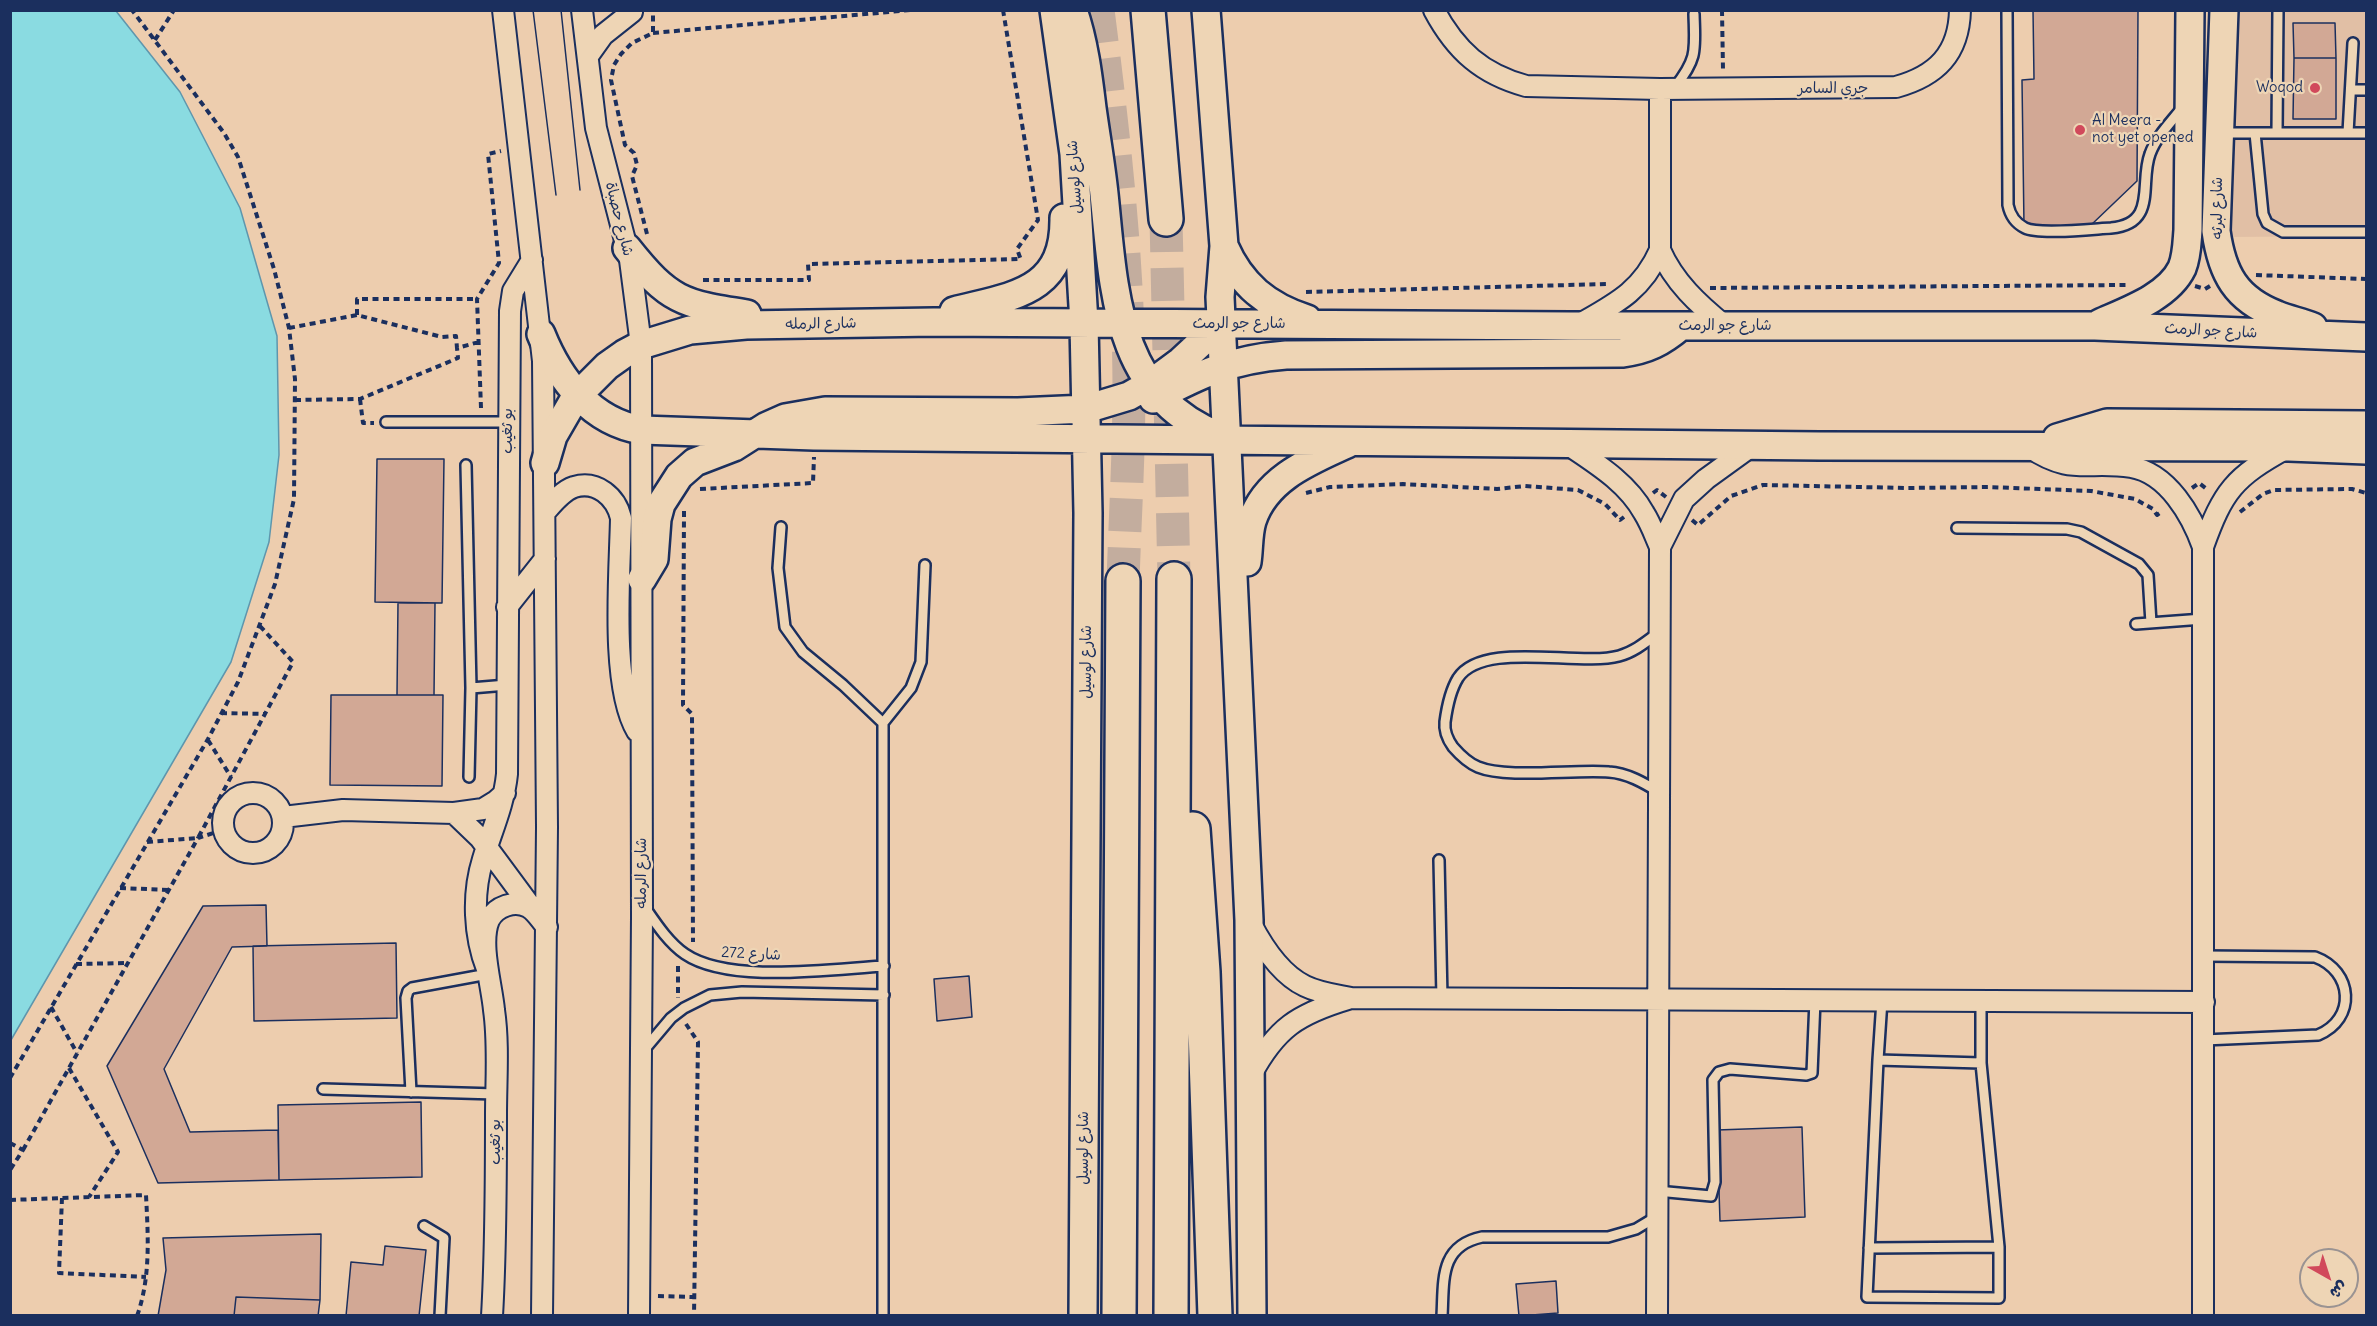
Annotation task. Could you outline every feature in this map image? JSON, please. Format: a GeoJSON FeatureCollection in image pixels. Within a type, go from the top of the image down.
{"type":"FeatureCollection","features":[{"type":"Feature","properties":{"kind":"highway"},"geometry":{"type":"LineString","coordinates":[[1148,10],[1166,219]]}},
{"type":"Feature","properties":{"kind":"highway"},"geometry":{"type":"LineString","coordinates":[[1171,1316],[1174,579]]}},
{"type":"Feature","properties":{"kind":"highway"},"geometry":{"type":"LineString","coordinates":[[1119,1316],[1123,581]]}},
{"type":"Feature","properties":{"kind":"highway"},"geometry":{"type":"LineString","coordinates":[[1174,761],[1187,802],[1194,839],[1198,883],[1209,1106],[1215,1316]]}},
{"type":"Feature","properties":{"kind":"main road","name":"شارع لوسيل"},"geometry":{"type":"LineString","coordinates":[[1054,10],[1074,154],[1087,439],[1083,1316]]}},
{"type":"Feature","properties":{"kind":"main road"},"geometry":{"type":"LineString","coordinates":[[1072,10],[1083,43],[1104,193],[1110,264],[1122,323],[1132,355],[1155,390],[1190,422],[1227,440]]}},
{"type":"Feature","properties":{"kind":"main road"},"geometry":{"type":"LineString","coordinates":[[1206,10],[1224,246],[1220,297],[1221,324],[1249,920],[1252,1316]]}},
{"type":"Feature","properties":{"kind":"main road","name":"شارع لبرثه"},"geometry":{"type":"LineString","coordinates":[[2095,326],[2134,309],[2150,299],[2174,279],[2182,268],[2188,230],[2190,10]]}},
{"type":"Feature","properties":{"kind":"main road","name":"شارع لبرثه"},"geometry":{"type":"LineString","coordinates":[[2223,10],[2216,231],[2219,253],[2232,284],[2263,309],[2336,337]]}},
{"type":"Feature","properties":{"kind":"main road"},"geometry":{"type":"LineString","coordinates":[[934,322],[953,312],[1012,298],[1037,282],[1056,263],[1064,239],[1066,184],[1074,154]]}},
{"type":"Feature","properties":{"kind":"main road"},"geometry":{"type":"LineString","coordinates":[[638,243],[660,285],[682,300],[715,310],[756,315],[779,324]]}},
{"type":"Feature","properties":{"kind":"main road"},"geometry":{"type":"LineString","coordinates":[[1224,246],[1233,268],[1251,288],[1272,304],[1296,316],[1322,324]]}},
{"type":"Feature","properties":{"kind":"main road","name":"شارع جو الرمث"},"geometry":{"type":"LineString","coordinates":[[1083,323],[2095,326],[2367,337]]}},
{"type":"Feature","properties":{"kind":"main road","name":"شارع الرمله"},"geometry":{"type":"LineString","coordinates":[[545,463],[558,426],[578,395],[607,366],[641,345],[690,330],[779,324],[1083,323]]}},
{"type":"Feature","properties":{"kind":"main road"},"geometry":{"type":"LineString","coordinates":[[1087,439],[1155,390],[1181,361],[1221,324]]}},
{"type":"Feature","properties":{"kind":"main road"},"geometry":{"type":"LineString","coordinates":[[642,579],[654,559],[657,519],[661,504],[686,483],[695,462],[734,447],[750,435],[785,418],[825,411],[1086,410],[1255,357],[1622,353],[1641,351],[1656,345],[1681,326]]}},
{"type":"Feature","properties":{"kind":"main road"},"geometry":{"type":"LineString","coordinates":[[541,334],[550,358],[578,395],[606,418],[642,430],[814,436],[1567,444],[2289,447],[2367,450]]}},
{"type":"Feature","properties":{"kind":"main road"},"geometry":{"type":"LineString","coordinates":[[2027,446],[2108,423],[2367,425]]}},
{"type":"Feature","properties":{"kind":"main road"},"geometry":{"type":"LineString","coordinates":[[1235,619],[1245,582],[1251,523],[1263,498],[1287,475],[1353,441]]}},
{"type":"Feature","properties":{"kind":"street"},"geometry":{"type":"LineString","coordinates":[[503,10],[541,334]]}},
{"type":"Feature","properties":{"kind":"street","name":"شارع حصباة"},"geometry":{"type":"LineString","coordinates":[[582,10],[596,128],[638,243],[642,430]]}},
{"type":"Feature","properties":{"kind":"street","name":"جري السامر"},"geometry":{"type":"LineString","coordinates":[[1434,10],[1444,28],[1467,56],[1492,75],[1510,82],[1526,86],[1667,89],[1882,88],[1910,83],[1939,67],[1948,54],[1955,39],[1960,10]]}},
{"type":"Feature","properties":{"kind":"street"},"geometry":{"type":"LineString","coordinates":[[588,56],[603,35],[636,11]]}},
{"type":"Feature","properties":{"kind":"street"},"geometry":{"type":"LineString","coordinates":[[1576,326],[1616,304],[1641,283],[1660,250],[1667,89]]}},
{"type":"Feature","properties":{"kind":"street"},"geometry":{"type":"LineString","coordinates":[[1660,250],[1670,270],[1684,288],[1725,326]]}},
{"type":"Feature","properties":{"kind":"street","name":"بو ثغيب"},"geometry":{"type":"LineString","coordinates":[[492,1316],[495,1268],[496,1028],[487,972],[479,947],[477,902],[480,870],[501,811],[505,792],[510,311],[513,291],[532,260]]}},
{"type":"Feature","properties":{"kind":"street","name":"شارع الرمله"},"geometry":{"type":"LineString","coordinates":[[541,334],[546,559],[546,927],[542,1316]]}},
{"type":"Feature","properties":{"kind":"street","name":"شارع الرمله"},"geometry":{"type":"LineString","coordinates":[[639,1316],[642,430]]}},
{"type":"Feature","properties":{"kind":"street"},"geometry":{"type":"LineString","coordinates":[[1567,444],[1597,464],[1634,498],[1645,513],[1660,547],[1657,1316]]}},
{"type":"Feature","properties":{"kind":"street"},"geometry":{"type":"LineString","coordinates":[[1660,547],[1684,498],[1753,445]]}},
{"type":"Feature","properties":{"kind":"street"},"geometry":{"type":"LineString","coordinates":[[2027,446],[2043,457],[2065,465],[2132,467],[2145,472],[2168,488],[2178,499],[2196,526],[2203,547],[2203,1316]]}},
{"type":"Feature","properties":{"kind":"street"},"geometry":{"type":"LineString","coordinates":[[2203,547],[2216,511],[2231,488],[2255,466],[2289,447]]}},
{"type":"Feature","properties":{"kind":"street"},"geometry":{"type":"LineString","coordinates":[[545,512],[559,497],[581,486],[603,491],[610,496],[619,509],[621,518],[622,689],[628,710],[641,739]]}},
{"type":"Feature","properties":{"kind":"street"},"geometry":{"type":"LineString","coordinates":[[507,607],[546,559]]}},
{"type":"Feature","properties":{"kind":"street"},"geometry":{"type":"LineString","coordinates":[[283,817],[343,810],[454,813],[483,808],[496,801],[505,792]]}},
{"type":"Feature","properties":{"kind":"street"},"geometry":{"type":"LineString","coordinates":[[249,793],[261,794],[271,799],[279,807],[283,817],[283,828],[279,838],[272,847],[262,852],[251,854],[235,848],[223,830],[223,819],[227,808],[234,800],[249,793]]}},
{"type":"Feature","properties":{"kind":"street"},"geometry":{"type":"LineString","coordinates":[[454,813],[487,847],[546,927]]}},
{"type":"Feature","properties":{"kind":"street","name":"بو ثغيب"},"geometry":{"type":"LineString","coordinates":[[487,972],[487,929],[492,916],[505,906],[512,904],[519,904],[534,911]]}},
{"type":"Feature","properties":{"kind":"street"},"geometry":{"type":"LineString","coordinates":[[1249,920],[1263,945],[1296,980],[1317,990],[1351,998],[2204,1002]]}},
{"type":"Feature","properties":{"kind":"street"},"geometry":{"type":"LineString","coordinates":[[1251,1075],[1269,1045],[1289,1025],[1314,1009],[1351,998]]}},
{"type":"Feature","properties":{"kind":"lane"},"geometry":{"type":"LineString","coordinates":[[2007,10],[2008,206],[2013,218],[2023,227],[2036,231],[2120,228],[2134,220],[2143,206],[2152,148],[2189,99]]}},
{"type":"Feature","properties":{"kind":"lane"},"geometry":{"type":"LineString","coordinates":[[2277,133],[2278,10]]}},
{"type":"Feature","properties":{"kind":"lane"},"geometry":{"type":"LineString","coordinates":[[1667,89],[1690,69],[1695,56],[1694,14]]}},
{"type":"Feature","properties":{"kind":"lane"},"geometry":{"type":"LineString","coordinates":[[2348,133],[2353,43]]}},
{"type":"Feature","properties":{"kind":"lane"},"geometry":{"type":"LineString","coordinates":[[2350,90],[2367,90]]}},
{"type":"Feature","properties":{"kind":"lane"},"geometry":{"type":"LineString","coordinates":[[2220,133],[2367,133]]}},
{"type":"Feature","properties":{"kind":"lane"},"geometry":{"type":"LineString","coordinates":[[2255,133],[2263,214],[2267,223],[2283,232],[2367,232]]}},
{"type":"Feature","properties":{"kind":"lane"},"geometry":{"type":"LineString","coordinates":[[386,422],[508,422]]}},
{"type":"Feature","properties":{"kind":"lane"},"geometry":{"type":"LineString","coordinates":[[466,465],[471,688],[469,777]]}},
{"type":"Feature","properties":{"kind":"lane"},"geometry":{"type":"LineString","coordinates":[[781,526],[778,568],[785,627],[803,652],[843,685],[883,723]]}},
{"type":"Feature","properties":{"kind":"lane"},"geometry":{"type":"LineString","coordinates":[[1957,528],[2067,529],[2081,532],[2144,569],[2148,575],[2151,623]]}},
{"type":"Feature","properties":{"kind":"lane"},"geometry":{"type":"LineString","coordinates":[[883,1316],[883,723],[911,688],[921,662],[925,565]]}},
{"type":"Feature","properties":{"kind":"lane"},"geometry":{"type":"LineString","coordinates":[[2136,624],[2203,619]]}},
{"type":"Feature","properties":{"kind":"lane"},"geometry":{"type":"LineString","coordinates":[[1659,792],[1642,782],[1611,772],[1513,771],[1480,768],[1451,744],[1445,728],[1454,687],[1463,672],[1477,662],[1506,658],[1608,658],[1631,652],[1660,631]]}},
{"type":"Feature","properties":{"kind":"lane"},"geometry":{"type":"LineString","coordinates":[[471,688],[507,685]]}},
{"type":"Feature","properties":{"kind":"lane"},"geometry":{"type":"LineString","coordinates":[[1439,860],[1442,999]]}},
{"type":"Feature","properties":{"kind":"lane","name":"شارع 272"},"geometry":{"type":"LineString","coordinates":[[642,904],[660,930],[678,948],[687,955],[712,966],[744,971],[884,966]]}},
{"type":"Feature","properties":{"kind":"lane"},"geometry":{"type":"LineString","coordinates":[[2204,956],[2315,957],[2330,965],[2346,988],[2343,1011],[2339,1019],[2325,1032],[2318,1035],[2204,1040]]}},
{"type":"Feature","properties":{"kind":"lane"},"geometry":{"type":"LineString","coordinates":[[411,1092],[406,998],[408,991],[412,988],[487,972]]}},
{"type":"Feature","properties":{"kind":"lane"},"geometry":{"type":"LineString","coordinates":[[641,1053],[660,1029],[678,1013],[699,1000],[724,993],[884,995]]}},
{"type":"Feature","properties":{"kind":"lane"},"geometry":{"type":"LineString","coordinates":[[1657,1191],[1711,1196],[1715,1182],[1713,1080],[1719,1072],[1730,1069],[1806,1075],[1812,1073],[1815,1000]]}},
{"type":"Feature","properties":{"kind":"lane"},"geometry":{"type":"LineString","coordinates":[[1882,1000],[1867,1297],[1999,1298],[1999,1247],[1982,1063],[1981,1002]]}},
{"type":"Feature","properties":{"kind":"lane"},"geometry":{"type":"LineString","coordinates":[[1878,1060],[1982,1063]]}},
{"type":"Feature","properties":{"kind":"lane"},"geometry":{"type":"LineString","coordinates":[[323,1089],[496,1094]]}},
{"type":"Feature","properties":{"kind":"lane"},"geometry":{"type":"LineString","coordinates":[[1442,1316],[1446,1266],[1454,1251],[1470,1240],[1482,1237],[1608,1237],[1636,1229],[1658,1216]]}},
{"type":"Feature","properties":{"kind":"lane"},"geometry":{"type":"LineString","coordinates":[[424,1226],[444,1238],[440,1316]]}},
{"type":"Feature","properties":{"kind":"lane"},"geometry":{"type":"LineString","coordinates":[[1869,1248],[1999,1247]]}},
{"type":"Feature","properties":{"kind":"path"},"geometry":{"type":"LineString","coordinates":[[10,1078],[208,739],[238,681],[275,584],[294,499],[296,380],[289,328],[274,269],[238,158],[224,133],[132,10]]}},
{"type":"Feature","properties":{"kind":"path"},"geometry":{"type":"LineString","coordinates":[[155,40],[174,10]]}},
{"type":"Feature","properties":{"kind":"path"},"geometry":{"type":"LineString","coordinates":[[653,10],[653,33]]}},
{"type":"Feature","properties":{"kind":"path"},"geometry":{"type":"LineString","coordinates":[[638,243],[644,228],[632,176],[637,165],[634,153],[625,145],[611,80],[614,65],[632,43],[653,33],[912,10]]}},
{"type":"Feature","properties":{"kind":"path"},"geometry":{"type":"LineString","coordinates":[[1004,10],[1038,220],[1017,249],[1037,282]]}},
{"type":"Feature","properties":{"kind":"path"},"geometry":{"type":"LineString","coordinates":[[1722,10],[1724,89]]}},
{"type":"Feature","properties":{"kind":"path"},"geometry":{"type":"LineString","coordinates":[[482,422],[477,299],[499,263],[488,154],[519,147]]}},
{"type":"Feature","properties":{"kind":"path"},"geometry":{"type":"LineString","coordinates":[[696,280],[809,280],[808,264],[1021,259]]}},
{"type":"Feature","properties":{"kind":"path"},"geometry":{"type":"LineString","coordinates":[[2174,279],[2205,289],[2228,274],[2367,279]]}},
{"type":"Feature","properties":{"kind":"path"},"geometry":{"type":"LineString","coordinates":[[1297,293],[1641,283]]}},
{"type":"Feature","properties":{"kind":"path"},"geometry":{"type":"LineString","coordinates":[[1684,288],[2128,285]]}},
{"type":"Feature","properties":{"kind":"path"},"geometry":{"type":"LineString","coordinates":[[357,315],[357,299],[477,299]]}},
{"type":"Feature","properties":{"kind":"path"},"geometry":{"type":"LineString","coordinates":[[289,328],[357,315],[442,337],[456,336],[458,358],[360,399],[295,400]]}},
{"type":"Feature","properties":{"kind":"path"},"geometry":{"type":"LineString","coordinates":[[457,348],[479,342]]}},
{"type":"Feature","properties":{"kind":"path"},"geometry":{"type":"LineString","coordinates":[[360,399],[363,423],[386,422]]}},
{"type":"Feature","properties":{"kind":"path"},"geometry":{"type":"LineString","coordinates":[[694,1316],[693,1297],[697,1245],[698,1042],[678,1013],[678,948],[694,942],[692,714],[683,705],[686,483],[813,483],[814,436]]}},
{"type":"Feature","properties":{"kind":"path"},"geometry":{"type":"LineString","coordinates":[[1299,497],[1308,492],[1330,487],[1403,484],[1578,490],[1605,504],[1620,520]]}},
{"type":"Feature","properties":{"kind":"path"},"geometry":{"type":"LineString","coordinates":[[1698,525],[1731,496],[1763,485],[1988,487],[2091,491],[2134,499],[2153,509],[2157,515]]}},
{"type":"Feature","properties":{"kind":"path"},"geometry":{"type":"LineString","coordinates":[[2237,513],[2264,494],[2274,490],[2352,489],[2367,493]]}},
{"type":"Feature","properties":{"kind":"path"},"geometry":{"type":"LineString","coordinates":[[10,1170],[198,838],[293,662],[259,625]]}},
{"type":"Feature","properties":{"kind":"path"},"geometry":{"type":"LineString","coordinates":[[221,713],[265,714]]}},
{"type":"Feature","properties":{"kind":"path"},"geometry":{"type":"LineString","coordinates":[[208,739],[231,777]]}},
{"type":"Feature","properties":{"kind":"path"},"geometry":{"type":"LineString","coordinates":[[147,842],[198,838],[223,830]]}},
{"type":"Feature","properties":{"kind":"path"},"geometry":{"type":"LineString","coordinates":[[120,888],[169,890]]}},
{"type":"Feature","properties":{"kind":"path"},"geometry":{"type":"LineString","coordinates":[[76,964],[128,963]]}},
{"type":"Feature","properties":{"kind":"path"},"geometry":{"type":"LineString","coordinates":[[51,1007],[77,1054]]}},
{"type":"Feature","properties":{"kind":"path"},"geometry":{"type":"LineString","coordinates":[[69,1068],[118,1152],[89,1197]]}},
{"type":"Feature","properties":{"kind":"path"},"geometry":{"type":"LineString","coordinates":[[10,1143],[23,1150]]}},
{"type":"Feature","properties":{"kind":"path"},"geometry":{"type":"LineString","coordinates":[[10,1200],[146,1195],[148,1235],[146,1277],[138,1316]]}},
{"type":"Feature","properties":{"kind":"path"},"geometry":{"type":"LineString","coordinates":[[62,1198],[59,1273],[146,1277]]}},
{"type":"Feature","properties":{"kind":"path"},"geometry":{"type":"LineString","coordinates":[[640,1295],[693,1297]]}},
{"type":"Feature","properties":{"kind":"shaded area"},"geometry":{"type":"Polygon","coordinates":[[[2230,11],[2366,11],[2366,236],[2228,237],[2230,11]]]}},
{"type":"Feature","properties":{"kind":"water"},"geometry":{"type":"Polygon","coordinates":[[[11,10],[116,11],[180,92],[240,208],[277,336],[279,455],[269,542],[231,662],[11,1040],[11,10]]]}},
{"type":"Feature","properties":{"kind":"building","name":"Al Meera - not yet opened"},"geometry":{"type":"Polygon","coordinates":[[[2033,10],[2138,10],[2137,181],[2090,226],[2024,226],[2022,80],[2034,79],[2033,10]]]}},
{"type":"Feature","properties":{"kind":"building","name":"Woqod"},"geometry":{"type":"Polygon","coordinates":[[[2293,23],[2335,23],[2336,58],[2294,58],[2293,23]]]}},
{"type":"Feature","properties":{"kind":"building","name":"Woqod"},"geometry":{"type":"Polygon","coordinates":[[[2294,58],[2336,58],[2336,119],[2293,119],[2294,58]]]}},
{"type":"Feature","properties":{"kind":"building"},"geometry":{"type":"Polygon","coordinates":[[[377,459],[444,459],[442,603],[375,602],[377,459]]]}},
{"type":"Feature","properties":{"kind":"building"},"geometry":{"type":"Polygon","coordinates":[[[398,603],[435,603],[434,695],[397,695],[398,603]]]}},
{"type":"Feature","properties":{"kind":"building"},"geometry":{"type":"Polygon","coordinates":[[[331,695],[443,695],[442,786],[330,785],[331,695]]]}},
{"type":"Feature","properties":{"kind":"building"},"geometry":{"type":"Polygon","coordinates":[[[266,905],[267,946],[232,947],[164,1069],[190,1132],[278,1130],[279,1180],[158,1183],[107,1066],[203,906],[266,905]]]}},
{"type":"Feature","properties":{"kind":"building"},"geometry":{"type":"Polygon","coordinates":[[[396,943],[397,1018],[254,1021],[253,946],[396,943]]]}},
{"type":"Feature","properties":{"kind":"building"},"geometry":{"type":"Polygon","coordinates":[[[969,976],[972,1017],[937,1021],[934,979],[969,976]]]}},
{"type":"Feature","properties":{"kind":"building"},"geometry":{"type":"Polygon","coordinates":[[[421,1102],[422,1177],[279,1180],[278,1105],[421,1102]]]}},
{"type":"Feature","properties":{"kind":"building"},"geometry":{"type":"Polygon","coordinates":[[[1802,1127],[1805,1217],[1720,1221],[1717,1130],[1802,1127]]]}},
{"type":"Feature","properties":{"kind":"building"},"geometry":{"type":"Polygon","coordinates":[[[321,1234],[320,1300],[236,1297],[234,1316],[158,1316],[166,1270],[163,1238],[321,1234]]]}},
{"type":"Feature","properties":{"kind":"building"},"geometry":{"type":"Polygon","coordinates":[[[385,1246],[426,1250],[419,1316],[346,1316],[351,1262],[383,1265],[385,1246]]]}},
{"type":"Feature","properties":{"kind":"building"},"geometry":{"type":"Polygon","coordinates":[[[1556,1281],[1558,1313],[1519,1316],[1516,1284],[1556,1281]]]}},
{"type":"Feature","properties":{"kind":"building"},"geometry":{"type":"Polygon","coordinates":[[[236,1297],[320,1300],[318,1316],[234,1316],[236,1297]]]}},
{"type":"Feature","properties":{"kind":"tunnel"},"geometry":{"type":"LineString","coordinates":[[1098,10],[1115,152],[1126,295],[1129,414],[1123,581]]}},
{"type":"Feature","properties":{"kind":"tunnel"},"geometry":{"type":"LineString","coordinates":[[1166,219],[1174,579]]}},
{"type":"Feature","properties":{"kind":"tram line"},"geometry":{"type":"LineString","coordinates":[[533,10],[556,195]]}},
{"type":"Feature","properties":{"kind":"tram line"},"geometry":{"type":"LineString","coordinates":[[561,10],[580,190]]}},
{"type":"Feature","properties":{"kind":"place","name":"Woqod"},"geometry":{"type":"Point","coordinates":[2315,88]}},
{"type":"Feature","properties":{"kind":"place","name":"Al Meera - not yet opened"},"geometry":{"type":"Point","coordinates":[2080,130]}}]}
